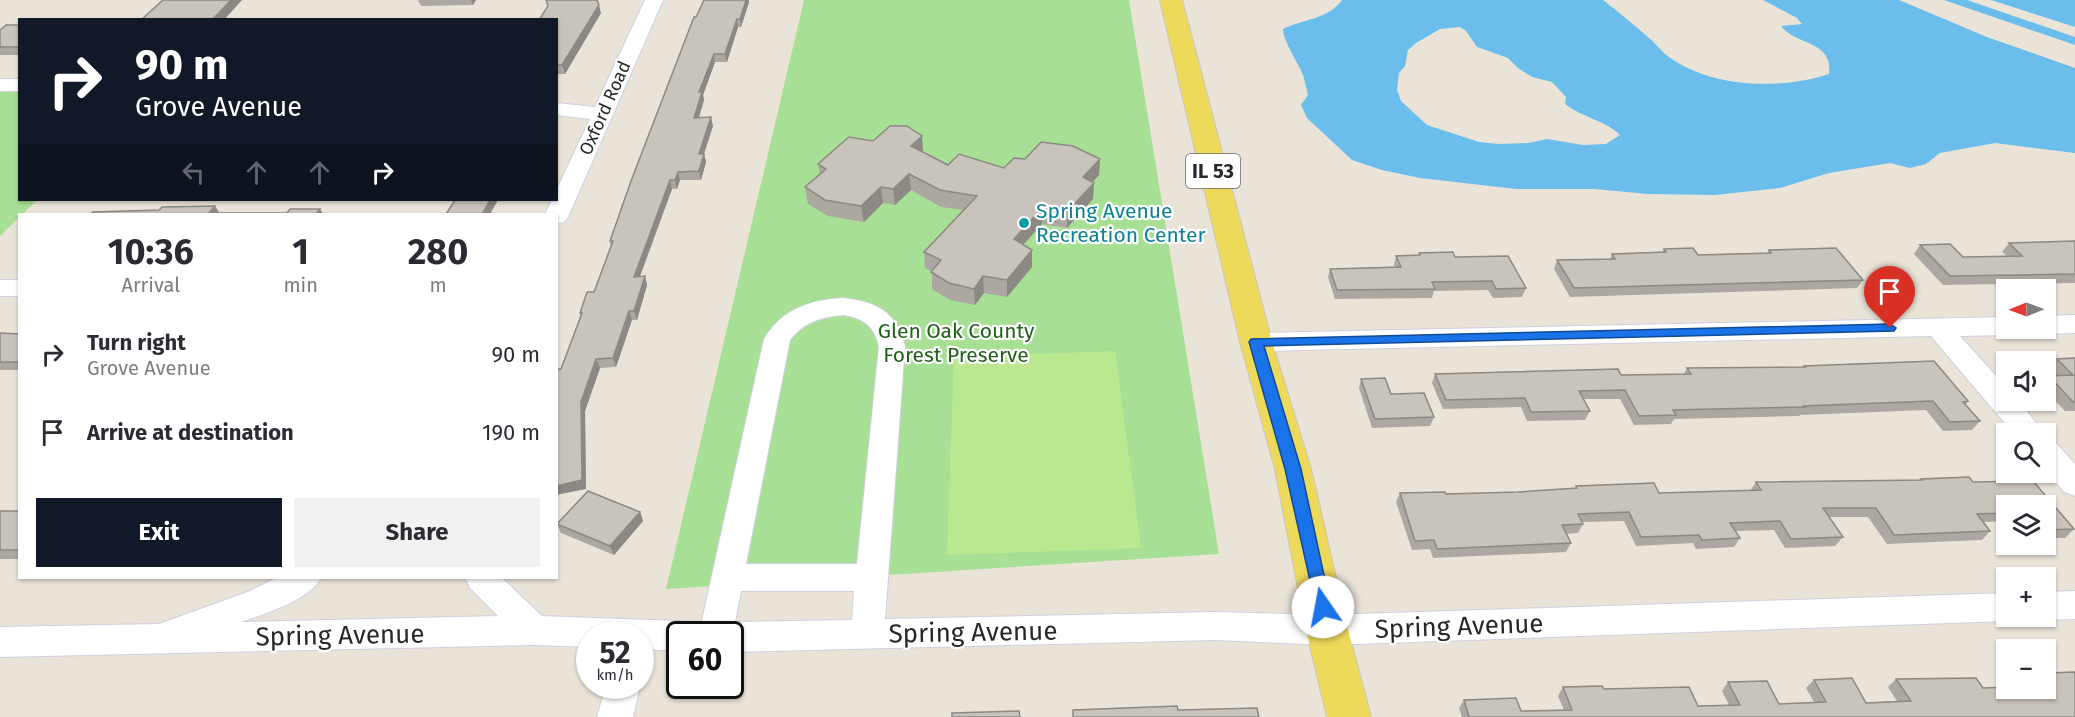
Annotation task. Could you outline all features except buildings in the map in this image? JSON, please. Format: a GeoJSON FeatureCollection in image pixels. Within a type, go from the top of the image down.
{"type":"FeatureCollection","features":[{"type":"Feature","properties":{"kind":"main road","name":"IL 53"},"geometry":{"type":"LineString","coordinates":[[1171,0],[1256,342],[1293,469],[1327,630],[1349,717]]}},
{"type":"Feature","properties":{"kind":"street","name":"Oxford Road"},"geometry":{"type":"LineString","coordinates":[[558,213],[654,0]]}},
{"type":"Feature","properties":{"kind":"street"},"geometry":{"type":"LineString","coordinates":[[0,85],[18,85]]}},
{"type":"Feature","properties":{"kind":"street"},"geometry":{"type":"LineString","coordinates":[[558,109],[602,114]]}},
{"type":"Feature","properties":{"kind":"street"},"geometry":{"type":"LineString","coordinates":[[0,288],[18,288]]}},
{"type":"Feature","properties":{"kind":"street"},"geometry":{"type":"LineString","coordinates":[[719,621],[777,339],[786,327],[800,317],[817,310],[836,307],[855,308],[871,313],[884,322],[891,333],[892,346],[867,634]]}},
{"type":"Feature","properties":{"kind":"street"},"geometry":{"type":"LineString","coordinates":[[2056,325],[2075,324]]}},
{"type":"Feature","properties":{"kind":"street"},"geometry":{"type":"LineString","coordinates":[[1256,342],[1996,326]]}},
{"type":"Feature","properties":{"kind":"street"},"geometry":{"type":"LineString","coordinates":[[1937,327],[2021,423]]}},
{"type":"Feature","properties":{"kind":"street"},"geometry":{"type":"LineString","coordinates":[[2056,461],[2075,483]]}},
{"type":"Feature","properties":{"kind":"street"},"geometry":{"type":"LineString","coordinates":[[727,578],[872,577]]}},
{"type":"Feature","properties":{"kind":"street"},"geometry":{"type":"LineString","coordinates":[[149,640],[261,601],[303,579]]}},
{"type":"Feature","properties":{"kind":"street"},"geometry":{"type":"LineString","coordinates":[[482,579],[534,630]]}},
{"type":"Feature","properties":{"kind":"street"},"geometry":{"type":"LineString","coordinates":[[2056,606],[2075,605]]}},
{"type":"Feature","properties":{"kind":"street","name":"Spring Avenue"},"geometry":{"type":"LineString","coordinates":[[744,637],[1215,626],[1327,630],[1996,607]]}},
{"type":"Feature","properties":{"kind":"street","name":"Spring Avenue"},"geometry":{"type":"LineString","coordinates":[[0,642],[534,630],[576,632]]}},
{"type":"Feature","properties":{"kind":"street"},"geometry":{"type":"LineString","coordinates":[[615,717],[620,699]]}},
{"type":"Feature","properties":{"kind":"green space","name":"Glen Oak County Forest Preserve"},"geometry":{"type":"Polygon","coordinates":[[[804,0],[1129,0],[1219,554],[666,589],[804,0]]]}},
{"type":"Feature","properties":{"kind":"green space"},"geometry":{"type":"Polygon","coordinates":[[[0,90],[18,90],[18,201],[36,201],[24,213],[18,213],[18,218],[0,236],[0,90]]]}},
{"type":"Feature","properties":{"kind":"green space"},"geometry":{"type":"Polygon","coordinates":[[[1115,351],[1141,548],[947,555],[954,357],[1115,351]]]}},
{"type":"Feature","properties":{"kind":"water"},"geometry":{"type":"Polygon","coordinates":[[[1342,0],[1603,0],[1666,55],[1686,67],[1726,80],[1768,84],[1810,79],[1829,74],[1829,63],[1826,55],[1820,49],[1796,38],[1781,26],[1802,24],[1797,18],[1763,0],[1899,0],[1987,37],[2075,68],[2075,153],[1995,143],[1940,153],[1926,164],[1910,168],[1890,163],[1829,173],[1780,188],[1715,195],[1648,194],[1594,189],[1516,189],[1420,178],[1382,170],[1352,160],[1307,118],[1301,105],[1308,95],[1304,77],[1285,39],[1283,29],[1323,15],[1342,0]],[[1460,27],[1440,29],[1408,50],[1405,66],[1399,73],[1397,90],[1401,101],[1427,125],[1479,142],[1499,144],[1529,143],[1547,139],[1583,145],[1606,144],[1620,135],[1608,126],[1565,104],[1566,97],[1552,82],[1532,77],[1508,58],[1477,47],[1466,31],[1460,27]]]}},
{"type":"Feature","properties":{"kind":"water"},"geometry":{"type":"Polygon","coordinates":[[[1944,0],[1967,0],[2075,37],[2075,45],[1944,0]]]}},
{"type":"Feature","properties":{"kind":"water"},"geometry":{"type":"Polygon","coordinates":[[[1991,0],[2075,0],[2075,27],[1991,0]]]}},
{"type":"Feature","properties":{"kind":"place","name":"Spring Avenue Recreation Center"},"geometry":{"type":"Point","coordinates":[1024,223]}},
{"type":"Feature","properties":{"kind":"route"},"geometry":{"type":"LineString","coordinates":[[1323,607],[1293,469],[1256,342],[1890,328]]}}]}
